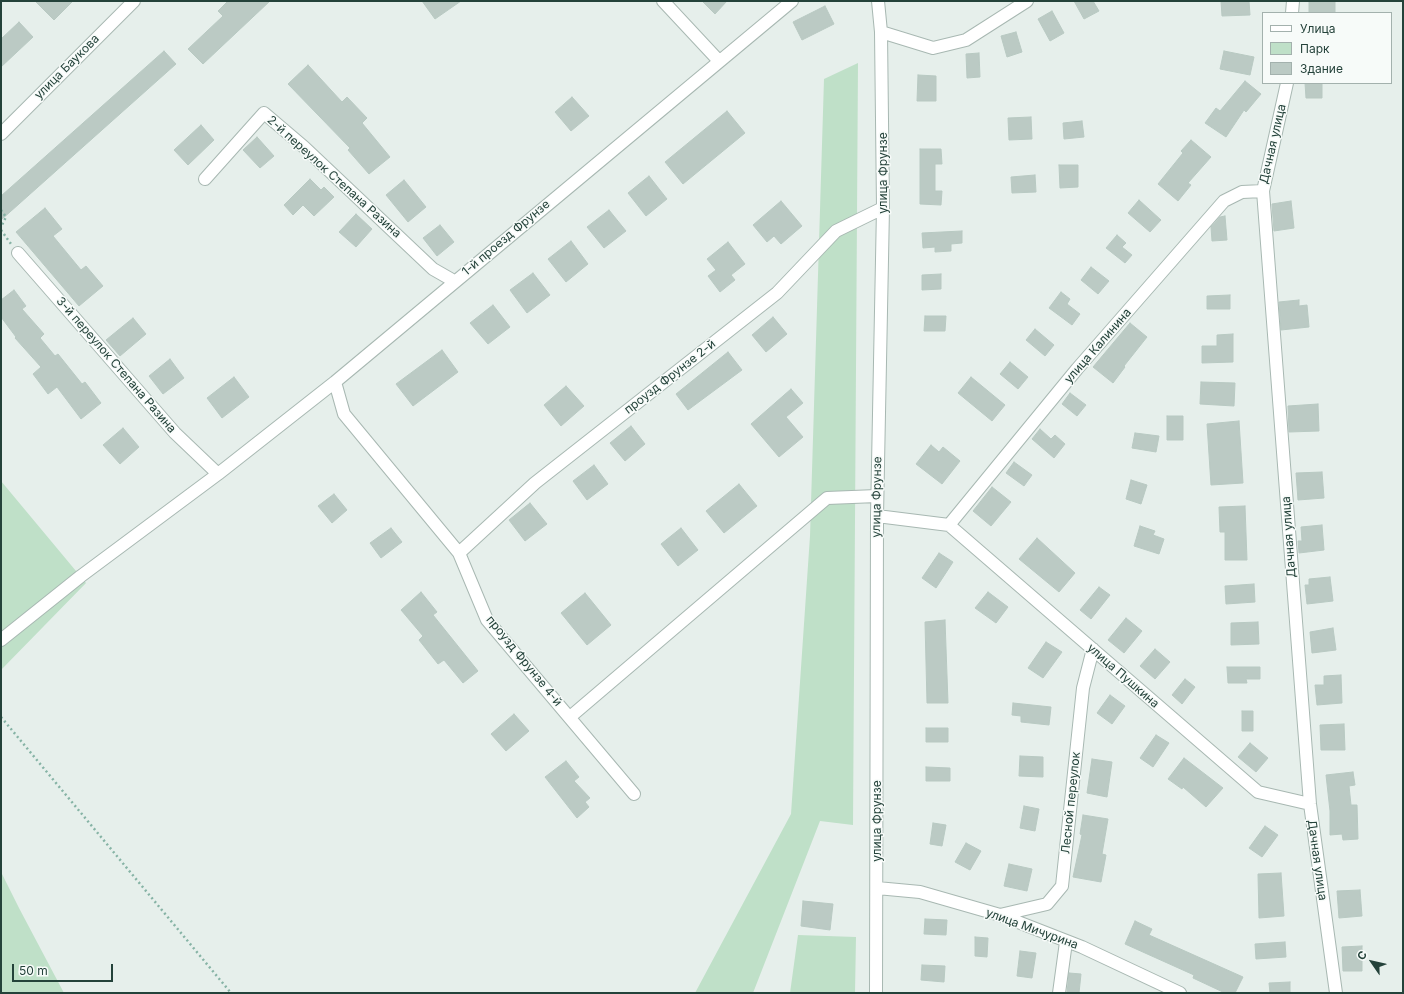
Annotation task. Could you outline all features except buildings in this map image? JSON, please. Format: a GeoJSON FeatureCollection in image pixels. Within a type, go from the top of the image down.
{"type":"FeatureCollection","features":[{"type":"Feature","properties":{"kind":"street","name":"улица Баукова"},"geometry":{"type":"LineString","coordinates":[[1,134],[121,5],[134,1]]}},
{"type":"Feature","properties":{"kind":"street"},"geometry":{"type":"LineString","coordinates":[[663,1],[719,61]]}},
{"type":"Feature","properties":{"kind":"street","name":"1-й проезд Фрунзе"},"geometry":{"type":"LineString","coordinates":[[1,640],[81,576],[218,474],[334,382],[792,1]]}},
{"type":"Feature","properties":{"kind":"street","name":"улица Фрунзе"},"geometry":{"type":"LineString","coordinates":[[876,993],[877,496],[883,208],[881,32],[878,1]]}},
{"type":"Feature","properties":{"kind":"street"},"geometry":{"type":"LineString","coordinates":[[881,32],[933,48],[966,40],[1027,1]]}},
{"type":"Feature","properties":{"kind":"street"},"geometry":{"type":"LineString","coordinates":[[1292,12],[1293,1]]}},
{"type":"Feature","properties":{"kind":"street","name":"Дачная улица"},"geometry":{"type":"LineString","coordinates":[[1287,84],[1263,191],[1310,804],[1336,993]]}},
{"type":"Feature","properties":{"kind":"street","name":"2-й переулок Степана Разина"},"geometry":{"type":"LineString","coordinates":[[204,179],[264,113],[304,147],[433,269],[454,281]]}},
{"type":"Feature","properties":{"kind":"street","name":"улица Калинина"},"geometry":{"type":"LineString","coordinates":[[949,525],[1077,369],[1224,201],[1242,192],[1263,191]]}},
{"type":"Feature","properties":{"kind":"street","name":"проузд Фрунзе 2-й"},"geometry":{"type":"LineString","coordinates":[[459,553],[535,483],[777,293],[836,231],[883,208]]}},
{"type":"Feature","properties":{"kind":"street","name":"3-й переулок Степана Разина"},"geometry":{"type":"LineString","coordinates":[[18,252],[175,433],[218,474]]}},
{"type":"Feature","properties":{"kind":"street","name":"проузд Фрунзе 4-й"},"geometry":{"type":"LineString","coordinates":[[334,382],[344,414],[459,553],[487,620],[634,794]]}},
{"type":"Feature","properties":{"kind":"street"},"geometry":{"type":"LineString","coordinates":[[570,717],[827,498],[877,496]]}},
{"type":"Feature","properties":{"kind":"street"},"geometry":{"type":"LineString","coordinates":[[877,516],[949,525]]}},
{"type":"Feature","properties":{"kind":"street","name":"улица Пушкина"},"geometry":{"type":"LineString","coordinates":[[949,525],[1258,792],[1310,804]]}},
{"type":"Feature","properties":{"kind":"street","name":"Лесной переулок"},"geometry":{"type":"LineString","coordinates":[[1000,915],[1047,904],[1062,886],[1083,688],[1093,649]]}},
{"type":"Feature","properties":{"kind":"street","name":"улица Мичурина"},"geometry":{"type":"LineString","coordinates":[[876,888],[920,892],[1000,915],[1082,947],[1180,993]]}},
{"type":"Feature","properties":{"kind":"street"},"geometry":{"type":"LineString","coordinates":[[1059,993],[1066,942]]}},
{"type":"Feature","properties":{"kind":"path"},"geometry":{"type":"LineString","coordinates":[[1,210],[6,217],[1,227]]}},
{"type":"Feature","properties":{"kind":"path"},"geometry":{"type":"LineString","coordinates":[[1,230],[18,252]]}},
{"type":"Feature","properties":{"kind":"path"},"geometry":{"type":"LineString","coordinates":[[1,716],[231,993]]}},
{"type":"Feature","properties":{"kind":"green space"},"geometry":{"type":"Polygon","coordinates":[[[858,63],[853,825],[820,821],[753,993],[695,993],[791,814],[810,536],[824,79],[858,63]]]}},
{"type":"Feature","properties":{"kind":"green space"},"geometry":{"type":"Polygon","coordinates":[[[1,481],[86,583],[1,670],[1,481]]]}},
{"type":"Feature","properties":{"kind":"green space"},"geometry":{"type":"Polygon","coordinates":[[[1,872],[19,908],[64,993],[1,993],[1,872]]]}},
{"type":"Feature","properties":{"kind":"green space"},"geometry":{"type":"Polygon","coordinates":[[[798,935],[856,937],[855,993],[790,993],[798,935]]]}}]}
